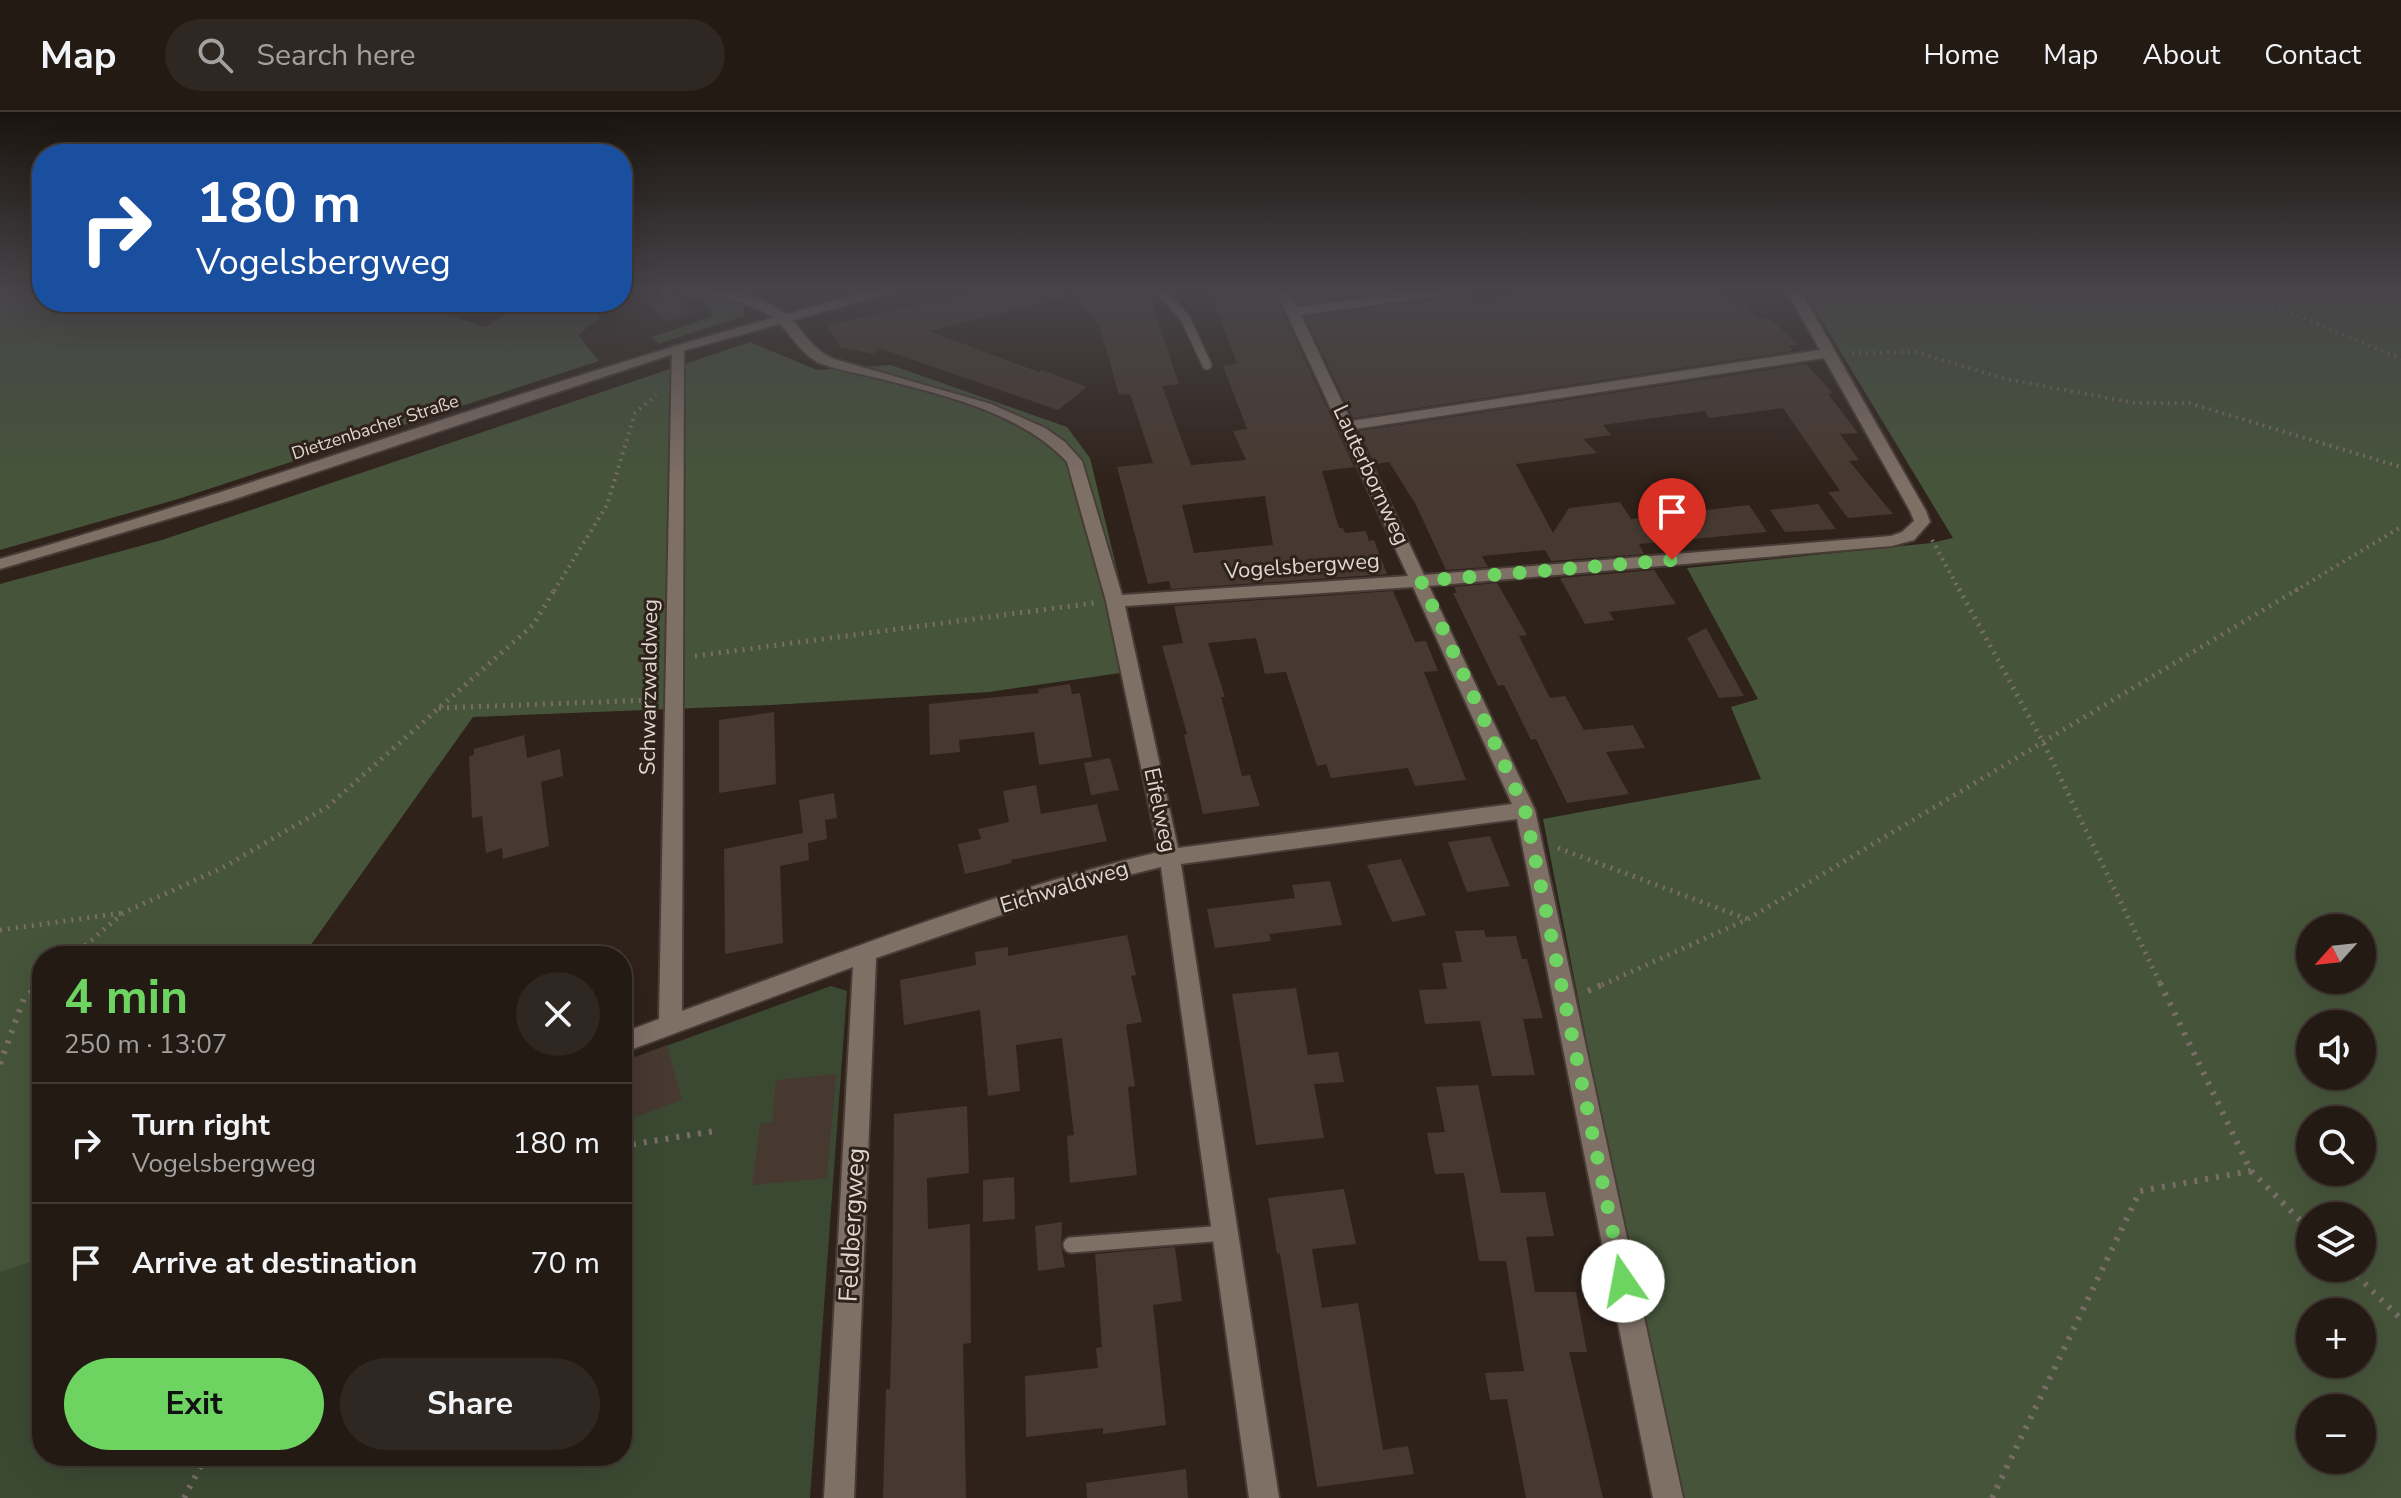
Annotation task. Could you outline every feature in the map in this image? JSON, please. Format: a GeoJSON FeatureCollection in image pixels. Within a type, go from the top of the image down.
{"type":"FeatureCollection","features":[{"type":"Feature","properties":{"kind":"street","name":"Dietzenbacher Straße"},"geometry":{"type":"LineString","coordinates":[[0,564],[187,509],[666,353]]}},
{"type":"Feature","properties":{"kind":"street","name":"Schwarzwaldweg"},"geometry":{"type":"LineString","coordinates":[[670,1026],[677,353]]}},
{"type":"Feature","properties":{"kind":"street","name":"Eifelweg"},"geometry":{"type":"LineString","coordinates":[[812,353],[821,359],[985,408],[1044,431],[1068,452],[1079,473],[1115,601],[1170,857],[1264,1498]]}},
{"type":"Feature","properties":{"kind":"street","name":"Lauterbornweg"},"geometry":{"type":"LineString","coordinates":[[1312,353],[1525,810],[1668,1498]]}},
{"type":"Feature","properties":{"kind":"street"},"geometry":{"type":"LineString","coordinates":[[1347,426],[1827,353],[1920,525]]}},
{"type":"Feature","properties":{"kind":"street","name":"Vogelsbergweg"},"geometry":{"type":"LineString","coordinates":[[1115,601],[1421,581],[1892,541],[1908,536],[1920,525]]}},
{"type":"Feature","properties":{"kind":"street","name":"Eichwaldweg"},"geometry":{"type":"LineString","coordinates":[[632,1039],[865,953],[1091,876],[1170,857],[1525,810]]}},
{"type":"Feature","properties":{"kind":"street","name":"Feldbergweg"},"geometry":{"type":"LineString","coordinates":[[839,1498],[865,953]]}},
{"type":"Feature","properties":{"kind":"lane"},"geometry":{"type":"LineString","coordinates":[[1201,353],[1207,365]]}},
{"type":"Feature","properties":{"kind":"lane"},"geometry":{"type":"LineString","coordinates":[[1071,1245],[1225,1233]]}},
{"type":"Feature","properties":{"kind":"path"},"geometry":{"type":"LineString","coordinates":[[1827,353],[1855,353]]}},
{"type":"Feature","properties":{"kind":"path"},"geometry":{"type":"LineString","coordinates":[[1918,353],[2005,379],[2135,403],[2189,403],[2401,467]]}},
{"type":"Feature","properties":{"kind":"path"},"geometry":{"type":"LineString","coordinates":[[85,946],[123,913],[222,868],[327,807],[533,625],[607,505],[635,413],[677,377]]}},
{"type":"Feature","properties":{"kind":"path"},"geometry":{"type":"LineString","coordinates":[[1920,525],[2043,742],[2251,1171],[2296,1216]]}},
{"type":"Feature","properties":{"kind":"path"},"geometry":{"type":"LineString","coordinates":[[1565,1001],[1748,919],[2401,527]]}},
{"type":"Feature","properties":{"kind":"path"},"geometry":{"type":"LineString","coordinates":[[674,659],[1115,601]]}},
{"type":"Feature","properties":{"kind":"path"},"geometry":{"type":"LineString","coordinates":[[439,708],[673,699]]}},
{"type":"Feature","properties":{"kind":"path"},"geometry":{"type":"LineString","coordinates":[[1532,838],[1748,919]]}},
{"type":"Feature","properties":{"kind":"path"},"geometry":{"type":"LineString","coordinates":[[0,930],[123,913]]}},
{"type":"Feature","properties":{"kind":"path"},"geometry":{"type":"LineString","coordinates":[[0,1064],[24,998],[32,991]]}},
{"type":"Feature","properties":{"kind":"path"},"geometry":{"type":"LineString","coordinates":[[632,1144],[715,1131]]}},
{"type":"Feature","properties":{"kind":"path"},"geometry":{"type":"LineString","coordinates":[[1992,1498],[2140,1191],[2251,1171]]}},
{"type":"Feature","properties":{"kind":"path"},"geometry":{"type":"LineString","coordinates":[[2363,1282],[2401,1319]]}},
{"type":"Feature","properties":{"kind":"path"},"geometry":{"type":"LineString","coordinates":[[184,1498],[201,1466]]}},
{"type":"Feature","properties":{"kind":"green space"},"geometry":{"type":"Polygon","coordinates":[[[0,353],[592,353],[599,361],[178,499],[0,550],[0,353]]]}},
{"type":"Feature","properties":{"kind":"green space"},"geometry":{"type":"Polygon","coordinates":[[[718,353],[776,353],[817,370],[891,365],[1067,427],[1090,458],[1141,670],[989,692],[771,705],[473,717],[310,946],[32,946],[32,1261],[0,1272],[0,584],[162,540],[718,353]]]}},
{"type":"Feature","properties":{"kind":"green space"},"geometry":{"type":"Polygon","coordinates":[[[1841,353],[2401,353],[2401,1498],[1676,1498],[1543,819],[1761,779],[1731,707],[1758,699],[1687,568],[1931,543],[1953,538],[1841,353]]]}},
{"type":"Feature","properties":{"kind":"green space"},"geometry":{"type":"Polygon","coordinates":[[[831,986],[847,991],[810,1498],[0,1498],[0,1271],[32,1260],[32,1466],[632,1466],[632,1058],[831,986]]]}},
{"type":"Feature","properties":{"kind":"building"},"geometry":{"type":"Polygon","coordinates":[[[893,353],[987,353],[1087,387],[1058,410],[893,353]]]}},
{"type":"Feature","properties":{"kind":"building"},"geometry":{"type":"Polygon","coordinates":[[[1107,353],[1169,353],[1179,384],[1162,386],[1191,465],[1246,460],[1233,431],[1247,429],[1223,366],[1237,364],[1233,353],[1302,353],[1354,467],[1322,471],[1339,528],[1343,528],[1345,533],[1366,531],[1369,541],[1374,540],[1387,574],[1171,589],[1169,581],[1148,584],[1117,467],[1153,463],[1130,394],[1119,395],[1107,353]],[[1265,496],[1182,505],[1194,553],[1273,545],[1265,496]]]}},
{"type":"Feature","properties":{"kind":"building"},"geometry":{"type":"Polygon","coordinates":[[[1322,353],[1782,353],[1353,418],[1322,353]]]}},
{"type":"Feature","properties":{"kind":"building"},"geometry":{"type":"Polygon","coordinates":[[[1806,364],[1833,393],[1828,394],[1858,433],[1840,434],[1859,460],[1849,461],[1893,514],[1848,518],[1828,492],[1840,491],[1783,408],[1709,418],[1705,411],[1603,425],[1611,435],[1583,439],[1597,453],[1516,464],[1553,533],[1569,508],[1620,502],[1631,519],[1749,505],[1767,532],[1639,544],[1644,554],[1551,561],[1545,550],[1482,556],[1488,567],[1446,570],[1416,505],[1389,462],[1375,464],[1359,431],[1806,364]]]}},
{"type":"Feature","properties":{"kind":"building"},"geometry":{"type":"Polygon","coordinates":[[[1818,504],[1836,529],[1785,532],[1770,510],[1818,504]]]}},
{"type":"Feature","properties":{"kind":"building"},"geometry":{"type":"Polygon","coordinates":[[[1654,570],[1676,604],[1609,612],[1614,620],[1585,624],[1560,578],[1654,570]]]}},
{"type":"Feature","properties":{"kind":"building"},"geometry":{"type":"Polygon","coordinates":[[[1497,583],[1527,635],[1519,636],[1550,698],[1565,696],[1584,730],[1633,725],[1645,748],[1606,752],[1629,794],[1567,803],[1536,739],[1531,740],[1504,685],[1498,686],[1453,593],[1457,593],[1454,587],[1497,583]]]}},
{"type":"Feature","properties":{"kind":"building"},"geometry":{"type":"Polygon","coordinates":[[[1393,591],[1415,642],[1426,641],[1438,671],[1424,672],[1466,780],[1415,786],[1408,768],[1331,778],[1326,764],[1317,766],[1286,672],[1265,674],[1256,638],[1208,643],[1225,697],[1221,697],[1242,776],[1250,775],[1260,806],[1203,814],[1184,735],[1187,734],[1162,646],[1183,643],[1174,606],[1393,591]]]}},
{"type":"Feature","properties":{"kind":"building"},"geometry":{"type":"Polygon","coordinates":[[[1706,628],[1744,696],[1719,698],[1687,638],[1706,628]]]}},
{"type":"Feature","properties":{"kind":"building"},"geometry":{"type":"Polygon","coordinates":[[[1070,684],[1072,694],[1080,693],[1092,757],[1039,765],[1034,732],[959,740],[960,752],[930,755],[929,704],[1039,693],[1038,689],[1070,684]]]}},
{"type":"Feature","properties":{"kind":"building"},"geometry":{"type":"Polygon","coordinates":[[[774,712],[776,784],[719,793],[719,720],[774,712]]]}},
{"type":"Feature","properties":{"kind":"building"},"geometry":{"type":"Polygon","coordinates":[[[524,735],[527,758],[560,749],[563,776],[541,782],[549,846],[503,859],[502,848],[486,853],[482,816],[472,818],[469,756],[474,755],[474,749],[524,735]]]}},
{"type":"Feature","properties":{"kind":"building"},"geometry":{"type":"Polygon","coordinates":[[[1110,758],[1119,790],[1091,795],[1084,763],[1110,758]]]}},
{"type":"Feature","properties":{"kind":"building"},"geometry":{"type":"Polygon","coordinates":[[[1036,785],[1041,814],[1097,804],[1107,841],[1011,860],[1012,863],[965,874],[958,844],[981,839],[978,829],[1009,822],[1003,791],[1036,785]]]}},
{"type":"Feature","properties":{"kind":"building"},"geometry":{"type":"Polygon","coordinates":[[[834,793],[837,818],[825,820],[827,839],[808,843],[809,860],[780,866],[783,943],[725,954],[724,849],[803,833],[799,800],[834,793]]]}},
{"type":"Feature","properties":{"kind":"building"},"geometry":{"type":"Polygon","coordinates":[[[1490,836],[1510,886],[1467,892],[1448,842],[1490,836]]]}},
{"type":"Feature","properties":{"kind":"building"},"geometry":{"type":"Polygon","coordinates":[[[1401,859],[1426,915],[1392,922],[1367,865],[1401,859]]]}},
{"type":"Feature","properties":{"kind":"building"},"geometry":{"type":"Polygon","coordinates":[[[1330,881],[1342,925],[1269,934],[1271,941],[1215,948],[1207,909],[1295,898],[1292,885],[1330,881]]]}},
{"type":"Feature","properties":{"kind":"building"},"geometry":{"type":"Polygon","coordinates":[[[1484,930],[1486,937],[1516,936],[1522,959],[1527,959],[1543,1018],[1523,1019],[1535,1075],[1492,1076],[1480,1021],[1425,1024],[1419,990],[1447,989],[1442,963],[1462,962],[1455,931],[1484,930]]]}},
{"type":"Feature","properties":{"kind":"building"},"geometry":{"type":"Polygon","coordinates":[[[1127,935],[1136,975],[1131,976],[1142,1022],[1126,1025],[1135,1086],[1128,1087],[1137,1175],[1070,1183],[1067,1136],[1074,1135],[1062,1038],[1016,1045],[1020,1091],[988,1096],[980,1010],[904,1025],[900,980],[976,965],[975,952],[1008,947],[1008,956],[1127,935]]]}},
{"type":"Feature","properties":{"kind":"building"},"geometry":{"type":"Polygon","coordinates":[[[1296,988],[1308,1055],[1338,1052],[1344,1082],[1314,1084],[1324,1138],[1256,1145],[1232,994],[1296,988]]]}},
{"type":"Feature","properties":{"kind":"building"},"geometry":{"type":"Polygon","coordinates":[[[667,1045],[682,1100],[632,1119],[632,1058],[667,1045]]]}},
{"type":"Feature","properties":{"kind":"building"},"geometry":{"type":"Polygon","coordinates":[[[836,1074],[827,1178],[752,1185],[760,1124],[772,1122],[776,1080],[836,1074]]]}},
{"type":"Feature","properties":{"kind":"building"},"geometry":{"type":"Polygon","coordinates":[[[1478,1085],[1501,1193],[1545,1192],[1554,1236],[1526,1237],[1535,1292],[1576,1292],[1587,1352],[1569,1352],[1603,1498],[1526,1498],[1507,1399],[1490,1400],[1485,1373],[1524,1371],[1506,1261],[1479,1261],[1464,1173],[1435,1174],[1427,1133],[1445,1132],[1436,1087],[1478,1085]]]}},
{"type":"Feature","properties":{"kind":"building"},"geometry":{"type":"Polygon","coordinates":[[[967,1106],[969,1173],[927,1178],[928,1229],[970,1224],[971,1343],[963,1344],[966,1498],[883,1498],[886,1389],[890,1389],[894,1114],[967,1106]]]}},
{"type":"Feature","properties":{"kind":"building"},"geometry":{"type":"Polygon","coordinates":[[[1014,1177],[1015,1219],[983,1222],[983,1180],[1014,1177]]]}},
{"type":"Feature","properties":{"kind":"building"},"geometry":{"type":"Polygon","coordinates":[[[1344,1189],[1356,1244],[1312,1249],[1322,1308],[1358,1303],[1383,1450],[1408,1446],[1414,1474],[1317,1487],[1280,1253],[1277,1254],[1268,1198],[1344,1189]]]}},
{"type":"Feature","properties":{"kind":"building"},"geometry":{"type":"Polygon","coordinates":[[[1062,1222],[1061,1245],[1065,1267],[1038,1271],[1035,1226],[1062,1222]]]}},
{"type":"Feature","properties":{"kind":"building"},"geometry":{"type":"Polygon","coordinates":[[[1175,1247],[1182,1301],[1153,1305],[1166,1425],[1103,1434],[1103,1428],[1026,1437],[1025,1376],[1098,1368],[1096,1348],[1102,1347],[1095,1254],[1175,1247]]]}},
{"type":"Feature","properties":{"kind":"building"},"geometry":{"type":"Polygon","coordinates":[[[1186,1469],[1188,1498],[1087,1498],[1086,1483],[1186,1469]]]}},
{"type":"Feature","properties":{"kind":"route"},"geometry":{"type":"LineString","coordinates":[[1623,1281],[1525,810],[1421,581],[1672,560]]}}]}
